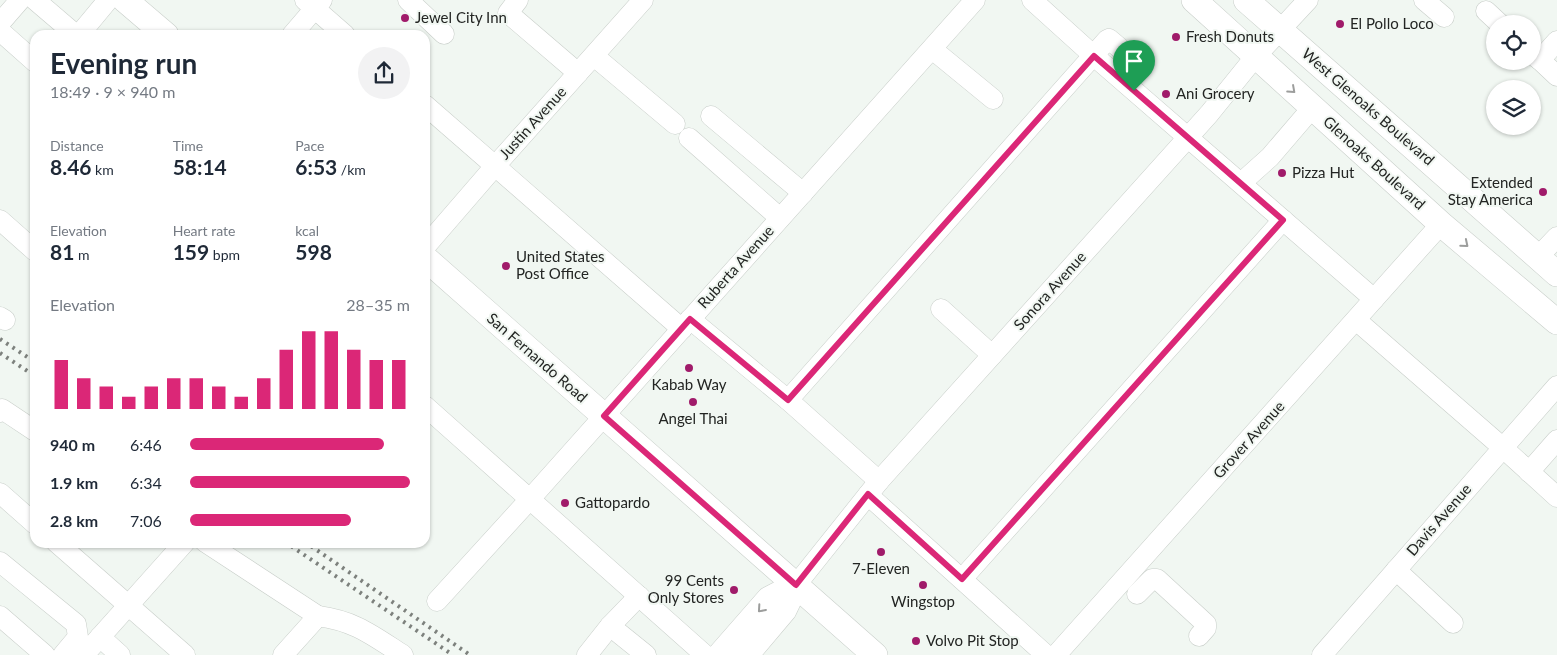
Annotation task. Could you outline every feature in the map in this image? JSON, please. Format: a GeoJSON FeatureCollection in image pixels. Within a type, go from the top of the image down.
{"type":"FeatureCollection","features":[{"type":"Feature","properties":{"kind":"main road","name":"Glenoaks Boulevard"},"geometry":{"type":"LineString","coordinates":[[1194,0],[1441,224],[1557,322]]}},
{"type":"Feature","properties":{"kind":"main road","name":"West Glenoaks Boulevard"},"geometry":{"type":"LineString","coordinates":[[1246,0],[1557,274]]}},
{"type":"Feature","properties":{"kind":"main road"},"geometry":{"type":"LineString","coordinates":[[124,1],[160,30]]}},
{"type":"Feature","properties":{"kind":"main road","name":"San Fernando Road"},"geometry":{"type":"LineString","coordinates":[[430,262],[875,655]]}},
{"type":"Feature","properties":{"kind":"main road","name":"Sonora Avenue"},"geometry":{"type":"LineString","coordinates":[[733,652],[784,610],[796,585]]}},
{"type":"Feature","properties":{"kind":"street"},"geometry":{"type":"LineString","coordinates":[[0,23],[20,0]]}},
{"type":"Feature","properties":{"kind":"street"},"geometry":{"type":"LineString","coordinates":[[408,0],[444,34]]}},
{"type":"Feature","properties":{"kind":"street"},"geometry":{"type":"LineString","coordinates":[[518,0],[508,13],[578,73]]}},
{"type":"Feature","properties":{"kind":"street","name":"Justin Avenue"},"geometry":{"type":"LineString","coordinates":[[430,242],[643,0]]}},
{"type":"Feature","properties":{"kind":"street","name":"Ruberta Avenue"},"geometry":{"type":"LineString","coordinates":[[438,601],[975,0]]}},
{"type":"Feature","properties":{"kind":"street"},"geometry":{"type":"LineString","coordinates":[[1032,0],[1374,299]]}},
{"type":"Feature","properties":{"kind":"street","name":"Sonora Avenue"},"geometry":{"type":"LineString","coordinates":[[796,585],[874,488],[1209,114],[1255,57],[1308,0]]}},
{"type":"Feature","properties":{"kind":"street"},"geometry":{"type":"LineString","coordinates":[[1424,0],[1444,17]]}},
{"type":"Feature","properties":{"kind":"street"},"geometry":{"type":"LineString","coordinates":[[85,30],[124,1]]}},
{"type":"Feature","properties":{"kind":"street"},"geometry":{"type":"LineString","coordinates":[[295,30],[314,3],[340,30]]}},
{"type":"Feature","properties":{"kind":"street"},"geometry":{"type":"LineString","coordinates":[[48,4],[73,30]]}},
{"type":"Feature","properties":{"kind":"street"},"geometry":{"type":"LineString","coordinates":[[0,31],[30,58]]}},
{"type":"Feature","properties":{"kind":"street"},"geometry":{"type":"LineString","coordinates":[[788,400],[1107,40],[1109,39],[1135,61]]}},
{"type":"Feature","properties":{"kind":"street"},"geometry":{"type":"LineString","coordinates":[[1541,53],[1557,41]]}},
{"type":"Feature","properties":{"kind":"street"},"geometry":{"type":"LineString","coordinates":[[932,48],[993,99]]}},
{"type":"Feature","properties":{"kind":"street"},"geometry":{"type":"LineString","coordinates":[[594,56],[780,218]]}},
{"type":"Feature","properties":{"kind":"street"},"geometry":{"type":"LineString","coordinates":[[1541,62],[1557,76]]}},
{"type":"Feature","properties":{"kind":"street"},"geometry":{"type":"LineString","coordinates":[[1241,183],[1270,157],[1312,108]]}},
{"type":"Feature","properties":{"kind":"street"},"geometry":{"type":"LineString","coordinates":[[430,109],[495,166],[686,324],[788,400],[962,579],[1046,655]]}},
{"type":"Feature","properties":{"kind":"street"},"geometry":{"type":"LineString","coordinates":[[711,116],[803,193]]}},
{"type":"Feature","properties":{"kind":"street"},"geometry":{"type":"LineString","coordinates":[[0,220],[30,247]]}},
{"type":"Feature","properties":{"kind":"street"},"geometry":{"type":"LineString","coordinates":[[962,579],[1283,220]]}},
{"type":"Feature","properties":{"kind":"street","name":"Grover Avenue"},"geometry":{"type":"LineString","coordinates":[[1056,655],[1441,224]]}},
{"type":"Feature","properties":{"kind":"street"},"geometry":{"type":"LineString","coordinates":[[1538,257],[1557,237]]}},
{"type":"Feature","properties":{"kind":"street"},"geometry":{"type":"LineString","coordinates":[[941,309],[992,355]]}},
{"type":"Feature","properties":{"kind":"street"},"geometry":{"type":"LineString","coordinates":[[1356,320],[1557,497]]}},
{"type":"Feature","properties":{"kind":"street","name":"Davis Avenue"},"geometry":{"type":"LineString","coordinates":[[1322,655],[1557,386]]}},
{"type":"Feature","properties":{"kind":"street"},"geometry":{"type":"LineString","coordinates":[[0,412],[2,410],[30,428]]}},
{"type":"Feature","properties":{"kind":"street"},"geometry":{"type":"LineString","coordinates":[[430,410],[705,655]]}},
{"type":"Feature","properties":{"kind":"street"},"geometry":{"type":"LineString","coordinates":[[1530,472],[1557,440]]}},
{"type":"Feature","properties":{"kind":"street"},"geometry":{"type":"LineString","coordinates":[[0,493],[30,520]]}},
{"type":"Feature","properties":{"kind":"street"},"geometry":{"type":"LineString","coordinates":[[63,548],[185,655]]}},
{"type":"Feature","properties":{"kind":"street"},"geometry":{"type":"LineString","coordinates":[[84,655],[179,548]]}},
{"type":"Feature","properties":{"kind":"street"},"geometry":{"type":"LineString","coordinates":[[214,548],[318,616],[337,619],[355,625],[403,655]]}},
{"type":"Feature","properties":{"kind":"street"},"geometry":{"type":"LineString","coordinates":[[0,562],[76,624],[78,637],[63,655]]}},
{"type":"Feature","properties":{"kind":"street"},"geometry":{"type":"LineString","coordinates":[[1396,570],[1453,623]]}},
{"type":"Feature","properties":{"kind":"street"},"geometry":{"type":"LineString","coordinates":[[1131,572],[1141,590],[1152,579],[1157,579],[1206,624],[1206,628],[1199,636]]}},
{"type":"Feature","properties":{"kind":"street"},"geometry":{"type":"LineString","coordinates":[[587,655],[610,626],[639,596]]}},
{"type":"Feature","properties":{"kind":"street"},"geometry":{"type":"LineString","coordinates":[[0,616],[45,655]]}},
{"type":"Feature","properties":{"kind":"street"},"geometry":{"type":"LineString","coordinates":[[283,655],[318,616]]}},
{"type":"Feature","properties":{"kind":"street"},"geometry":{"type":"LineString","coordinates":[[610,626],[646,655]]}},
{"type":"Feature","properties":{"kind":"street"},"geometry":{"type":"LineString","coordinates":[[100,636],[120,655]]}},
{"type":"Feature","properties":{"kind":"railway"},"geometry":{"type":"LineString","coordinates":[[0,339],[30,359]]}},
{"type":"Feature","properties":{"kind":"railway"},"geometry":{"type":"LineString","coordinates":[[0,353],[30,373]]}},
{"type":"Feature","properties":{"kind":"railway"},"geometry":{"type":"LineString","coordinates":[[294,548],[453,655]]}},
{"type":"Feature","properties":{"kind":"railway"},"geometry":{"type":"LineString","coordinates":[[314,548],[470,655]]}},
{"type":"Feature","properties":{"kind":"place","name":"Jewel City Inn"},"geometry":{"type":"Point","coordinates":[405,18]}},
{"type":"Feature","properties":{"kind":"place","name":"El Pollo Loco"},"geometry":{"type":"Point","coordinates":[1340,24]}},
{"type":"Feature","properties":{"kind":"place","name":"Fresh Donuts"},"geometry":{"type":"Point","coordinates":[1176,37]}},
{"type":"Feature","properties":{"kind":"place","name":"Ani Grocery"},"geometry":{"type":"Point","coordinates":[1166,94]}},
{"type":"Feature","properties":{"kind":"place","name":"Pizza Hut"},"geometry":{"type":"Point","coordinates":[1282,173]}},
{"type":"Feature","properties":{"kind":"place","name":"Extended Stay America"},"geometry":{"type":"Point","coordinates":[1543,192]}},
{"type":"Feature","properties":{"kind":"place","name":"United States Post Office"},"geometry":{"type":"Point","coordinates":[506,266]}},
{"type":"Feature","properties":{"kind":"place","name":"Kabab Way"},"geometry":{"type":"Point","coordinates":[689,368]}},
{"type":"Feature","properties":{"kind":"place","name":"Angel Thai"},"geometry":{"type":"Point","coordinates":[693,402]}},
{"type":"Feature","properties":{"kind":"place","name":"Gattopardo"},"geometry":{"type":"Point","coordinates":[565,503]}},
{"type":"Feature","properties":{"kind":"place","name":"7-Eleven"},"geometry":{"type":"Point","coordinates":[881,552]}},
{"type":"Feature","properties":{"kind":"place","name":"Wingstop"},"geometry":{"type":"Point","coordinates":[923,585]}},
{"type":"Feature","properties":{"kind":"place","name":"99 Cents Only Stores"},"geometry":{"type":"Point","coordinates":[734,590]}},
{"type":"Feature","properties":{"kind":"place","name":"Volvo Pit Stop"},"geometry":{"type":"Point","coordinates":[916,641]}},
{"type":"Feature","properties":{"kind":"route"},"geometry":{"type":"LineString","coordinates":[[1094,56],[1134,91],[1283,220],[962,579],[868,494],[796,585],[604,416],[690,319],[788,400],[1094,56]]}}]}
